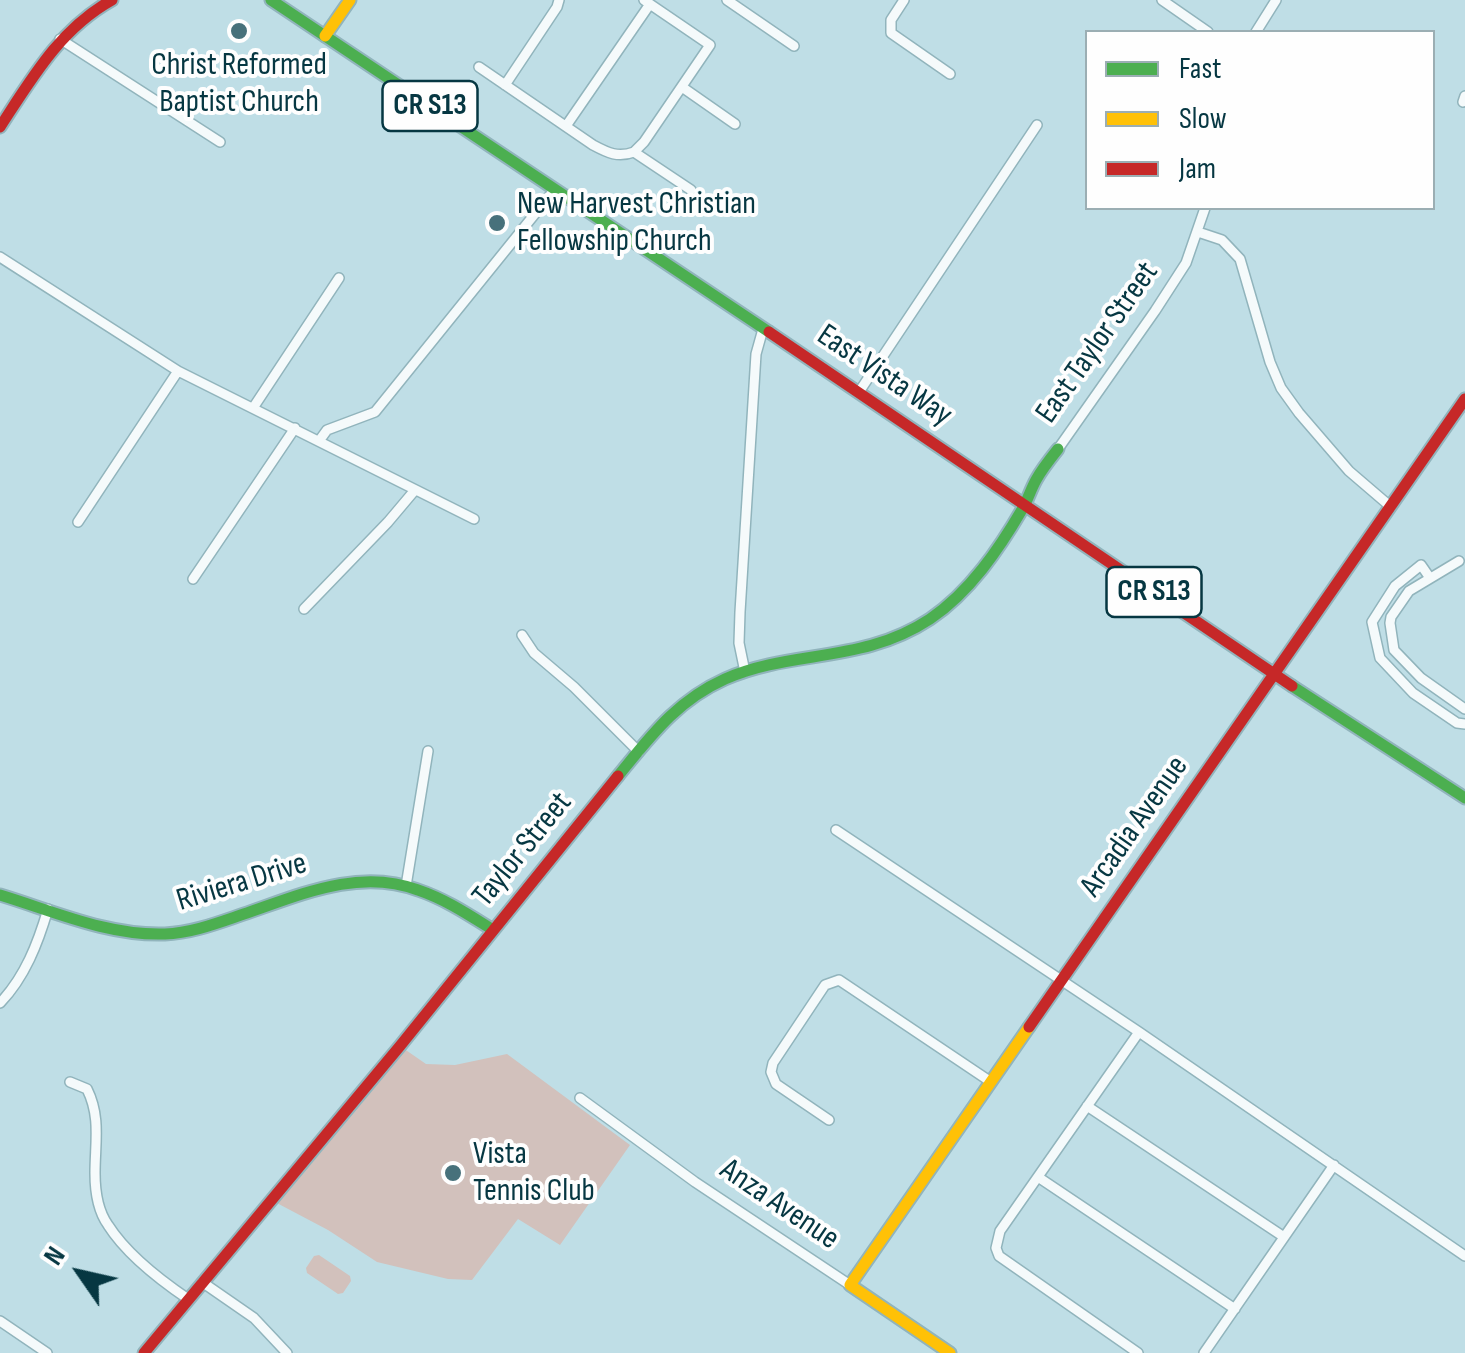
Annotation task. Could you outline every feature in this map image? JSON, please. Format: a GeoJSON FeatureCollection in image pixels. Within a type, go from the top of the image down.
{"type":"FeatureCollection","features":[{"type":"Feature","properties":{"kind":"main road"},"geometry":{"type":"LineString","coordinates":[[0,127],[60,39],[84,15],[112,0]]}},
{"type":"Feature","properties":{"kind":"main road","name":"East Vista Way"},"geometry":{"type":"LineString","coordinates":[[271,0],[1026,504],[1274,675],[1465,798]]}},
{"type":"Feature","properties":{"kind":"main road"},"geometry":{"type":"LineString","coordinates":[[326,36],[350,0]]}},
{"type":"Feature","properties":{"kind":"main road","name":"Arcadia Avenue"},"geometry":{"type":"LineString","coordinates":[[850,1285],[1465,399]]}},
{"type":"Feature","properties":{"kind":"main road","name":"East Taylor Street"},"geometry":{"type":"LineString","coordinates":[[1026,504],[1058,449]]}},
{"type":"Feature","properties":{"kind":"main road","name":"Taylor Street"},"geometry":{"type":"LineString","coordinates":[[144,1353],[663,721],[722,681],[745,672],[881,646],[931,619],[970,584],[1026,504]]}},
{"type":"Feature","properties":{"kind":"main road","name":"Riviera Drive"},"geometry":{"type":"LineString","coordinates":[[0,895],[126,932],[163,934],[207,927],[328,886],[354,881],[386,882],[430,896],[493,930]]}},
{"type":"Feature","properties":{"kind":"main road","name":"Anza Avenue"},"geometry":{"type":"LineString","coordinates":[[850,1285],[950,1353]]}},
{"type":"Feature","properties":{"kind":"street"},"geometry":{"type":"LineString","coordinates":[[504,85],[559,0]]}},
{"type":"Feature","properties":{"kind":"street"},"geometry":{"type":"LineString","coordinates":[[727,0],[740,4],[794,46]]}},
{"type":"Feature","properties":{"kind":"street"},"geometry":{"type":"LineString","coordinates":[[904,0],[891,20],[891,33],[950,74]]}},
{"type":"Feature","properties":{"kind":"street"},"geometry":{"type":"LineString","coordinates":[[1162,0],[1205,30]]}},
{"type":"Feature","properties":{"kind":"street"},"geometry":{"type":"LineString","coordinates":[[1257,30],[1276,0]]}},
{"type":"Feature","properties":{"kind":"street"},"geometry":{"type":"LineString","coordinates":[[479,67],[566,126],[611,154],[625,155],[644,142],[710,45],[647,2],[566,126]]}},
{"type":"Feature","properties":{"kind":"street"},"geometry":{"type":"LineString","coordinates":[[60,39],[220,142]]}},
{"type":"Feature","properties":{"kind":"street"},"geometry":{"type":"LineString","coordinates":[[682,87],[735,124]]}},
{"type":"Feature","properties":{"kind":"street"},"geometry":{"type":"LineString","coordinates":[[859,392],[1036,125]]}},
{"type":"Feature","properties":{"kind":"street"},"geometry":{"type":"LineString","coordinates":[[634,152],[691,190]]}},
{"type":"Feature","properties":{"kind":"street"},"geometry":{"type":"LineString","coordinates":[[319,441],[327,430],[375,412],[555,189]]}},
{"type":"Feature","properties":{"kind":"street","name":"East Taylor Street"},"geometry":{"type":"LineString","coordinates":[[1058,449],[1186,263],[1204,210]]}},
{"type":"Feature","properties":{"kind":"street"},"geometry":{"type":"LineString","coordinates":[[1198,232],[1222,240],[1240,259],[1270,362],[1299,413],[1349,471],[1391,507]]}},
{"type":"Feature","properties":{"kind":"street"},"geometry":{"type":"LineString","coordinates":[[0,258],[178,371],[474,519]]}},
{"type":"Feature","properties":{"kind":"street"},"geometry":{"type":"LineString","coordinates":[[253,408],[339,278]]}},
{"type":"Feature","properties":{"kind":"street"},"geometry":{"type":"LineString","coordinates":[[745,672],[739,643],[740,612],[756,354],[762,329]]}},
{"type":"Feature","properties":{"kind":"street"},"geometry":{"type":"LineString","coordinates":[[78,522],[178,371]]}},
{"type":"Feature","properties":{"kind":"street"},"geometry":{"type":"LineString","coordinates":[[194,579],[295,428]]}},
{"type":"Feature","properties":{"kind":"street"},"geometry":{"type":"LineString","coordinates":[[304,609],[414,490]]}},
{"type":"Feature","properties":{"kind":"street"},"geometry":{"type":"LineString","coordinates":[[1459,561],[1409,591],[1391,617],[1393,647],[1422,678],[1465,709]]}},
{"type":"Feature","properties":{"kind":"street"},"geometry":{"type":"LineString","coordinates":[[1430,578],[1421,565],[1395,586],[1372,622],[1378,655],[1413,693],[1457,723],[1465,724]]}},
{"type":"Feature","properties":{"kind":"street"},"geometry":{"type":"LineString","coordinates":[[522,635],[534,653],[639,752]]}},
{"type":"Feature","properties":{"kind":"street"},"geometry":{"type":"LineString","coordinates":[[406,886],[428,751]]}},
{"type":"Feature","properties":{"kind":"street"},"geometry":{"type":"LineString","coordinates":[[836,830],[1465,1256]]}},
{"type":"Feature","properties":{"kind":"street"},"geometry":{"type":"LineString","coordinates":[[0,1003],[30,960],[48,909]]}},
{"type":"Feature","properties":{"kind":"street"},"geometry":{"type":"LineString","coordinates":[[830,1120],[776,1084],[771,1072],[773,1062],[824,984],[832,981],[839,980],[991,1082]]}},
{"type":"Feature","properties":{"kind":"street"},"geometry":{"type":"LineString","coordinates":[[1138,1353],[1000,1256],[996,1248],[1000,1231],[1139,1032]]}},
{"type":"Feature","properties":{"kind":"street"},"geometry":{"type":"LineString","coordinates":[[70,1082],[87,1089],[94,1103],[98,1131],[95,1175],[99,1206],[108,1225],[138,1258],[188,1299]]}},
{"type":"Feature","properties":{"kind":"street","name":"Anza Avenue"},"geometry":{"type":"LineString","coordinates":[[580,1098],[695,1182],[850,1285]]}},
{"type":"Feature","properties":{"kind":"street"},"geometry":{"type":"LineString","coordinates":[[1087,1106],[1284,1237]]}},
{"type":"Feature","properties":{"kind":"street"},"geometry":{"type":"LineString","coordinates":[[1204,1353],[1334,1165]]}},
{"type":"Feature","properties":{"kind":"street"},"geometry":{"type":"LineString","coordinates":[[1038,1176],[1234,1309]]}},
{"type":"Feature","properties":{"kind":"street"},"geometry":{"type":"LineString","coordinates":[[202,1282],[254,1318],[286,1353]]}},
{"type":"Feature","properties":{"kind":"street"},"geometry":{"type":"LineString","coordinates":[[0,1321],[47,1353]]}},
{"type":"Feature","properties":{"kind":"shaded area","name":"Vista Tennis Club"},"geometry":{"type":"Polygon","coordinates":[[[400,1046],[426,1064],[455,1065],[507,1054],[630,1145],[560,1245],[518,1219],[472,1280],[448,1279],[377,1262],[273,1201],[400,1046]]]}},
{"type":"Feature","properties":{"kind":"shaded area"},"geometry":{"type":"Polygon","coordinates":[[[319,1255],[350,1276],[343,1293],[338,1294],[307,1273],[314,1256],[319,1255]]]}},
{"type":"Feature","properties":{"kind":"traffic: fast"},"geometry":{"type":"LineString","coordinates":[[271,0],[769,332]]}},
{"type":"Feature","properties":{"kind":"traffic: fast"},"geometry":{"type":"LineString","coordinates":[[618,776],[678,709],[725,679],[776,663],[879,643],[930,619],[958,596],[994,554],[1058,449]]}},
{"type":"Feature","properties":{"kind":"traffic: fast"},"geometry":{"type":"LineString","coordinates":[[1292,686],[1465,798]]}},
{"type":"Feature","properties":{"kind":"traffic: fast"},"geometry":{"type":"LineString","coordinates":[[0,895],[102,927],[165,934],[186,932],[331,886],[375,882],[428,894],[493,930]]}},
{"type":"Feature","properties":{"kind":"traffic: slow"},"geometry":{"type":"LineString","coordinates":[[325,36],[350,0]]}},
{"type":"Feature","properties":{"kind":"traffic: slow"},"geometry":{"type":"LineString","coordinates":[[950,1353],[850,1285],[1029,1027]]}},
{"type":"Feature","properties":{"kind":"traffic: jam"},"geometry":{"type":"LineString","coordinates":[[0,127],[62,40],[112,0]]}},
{"type":"Feature","properties":{"kind":"traffic: jam"},"geometry":{"type":"LineString","coordinates":[[769,332],[1292,686]]}},
{"type":"Feature","properties":{"kind":"traffic: jam"},"geometry":{"type":"LineString","coordinates":[[1029,1027],[1465,399]]}},
{"type":"Feature","properties":{"kind":"traffic: jam"},"geometry":{"type":"LineString","coordinates":[[144,1353],[618,776]]}},
{"type":"Feature","properties":{"kind":"place","name":"Christ Reformed Baptist Church"},"geometry":{"type":"Point","coordinates":[239,31]}},
{"type":"Feature","properties":{"kind":"place","name":"New Harvest Christian Fellowship Church"},"geometry":{"type":"Point","coordinates":[497,223]}},
{"type":"Feature","properties":{"kind":"place","name":"Vista Tennis Club"},"geometry":{"type":"Point","coordinates":[453,1173]}}]}
